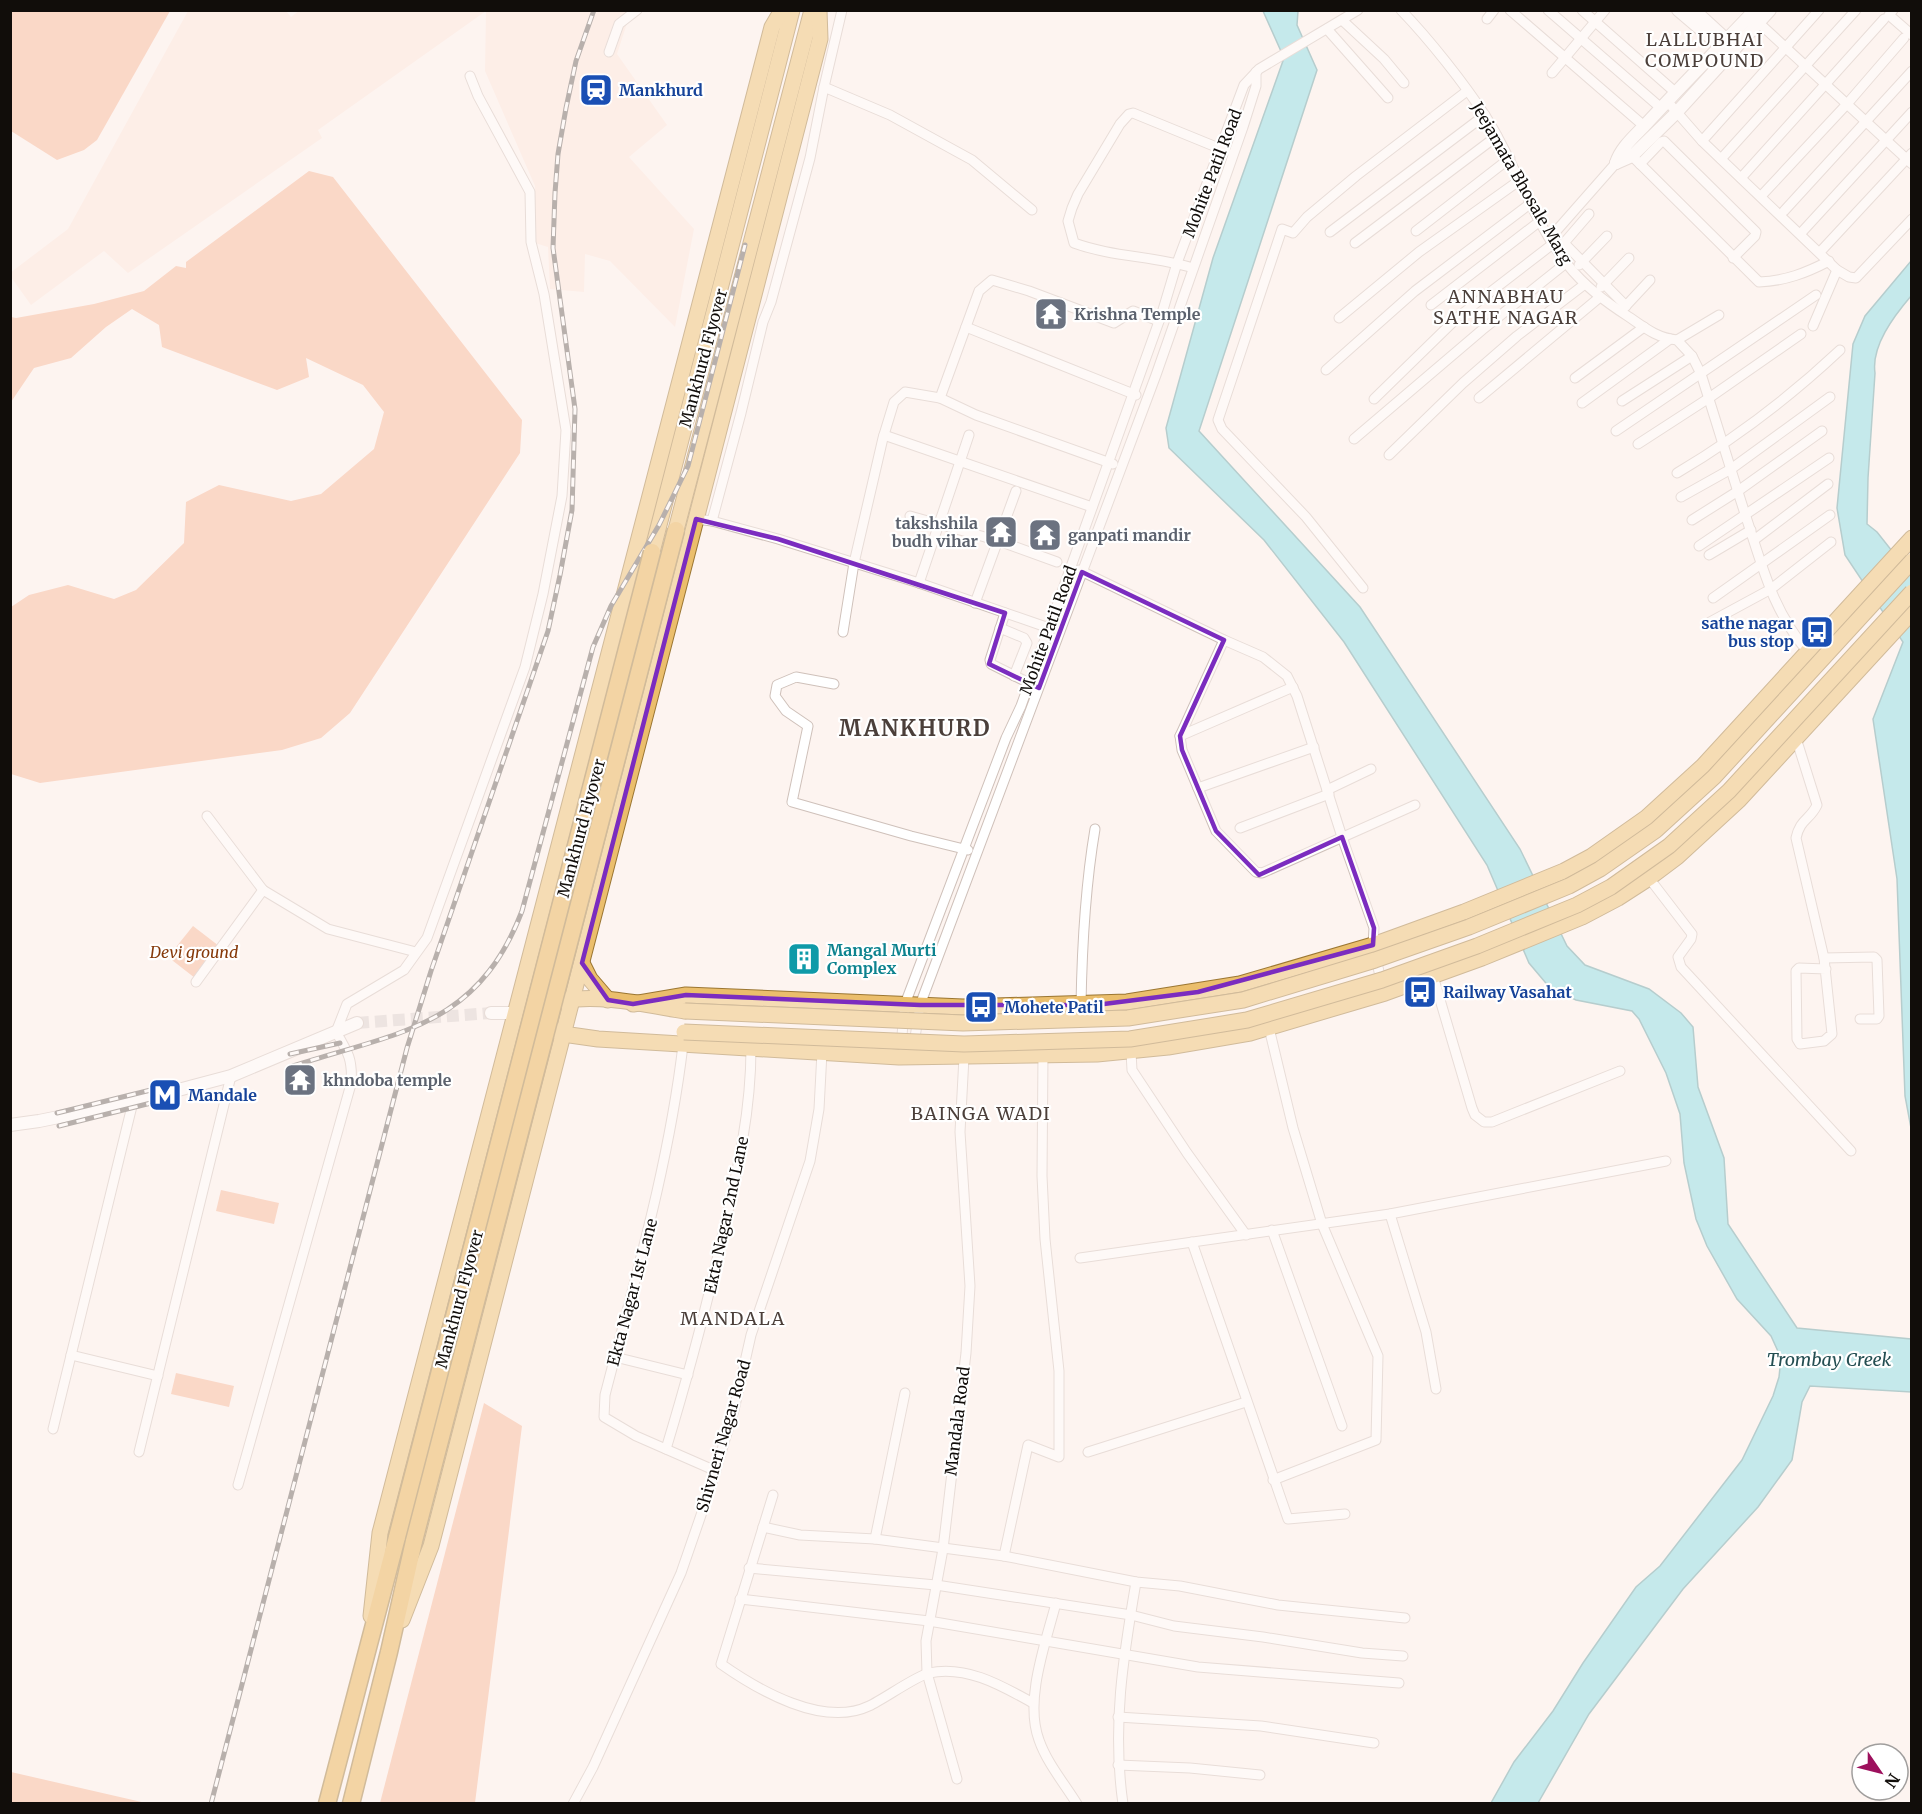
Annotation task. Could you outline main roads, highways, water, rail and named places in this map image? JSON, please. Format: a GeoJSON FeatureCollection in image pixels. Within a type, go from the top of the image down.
{"type":"FeatureCollection","features":[{"type":"Feature","properties":{"kind":"highway"},"geometry":{"type":"LineString","coordinates":[[368,1645],[380,1533],[776,10]]}},
{"type":"Feature","properties":{"kind":"highway"},"geometry":{"type":"LineString","coordinates":[[772,27],[782,10]]}},
{"type":"Feature","properties":{"kind":"highway","name":"Mankhurd Flyover"},"geometry":{"type":"LineString","coordinates":[[327,1803],[792,10]]}},
{"type":"Feature","properties":{"kind":"highway","name":"Mankhurd Flyover"},"geometry":{"type":"LineString","coordinates":[[351,1803],[414,1541],[684,533],[689,482],[812,10]]}},
{"type":"Feature","properties":{"kind":"highway"},"geometry":{"type":"LineString","coordinates":[[819,10],[820,39]]}},
{"type":"Feature","properties":{"kind":"highway"},"geometry":{"type":"LineString","coordinates":[[389,1652],[431,1546],[582,963],[684,533],[704,520],[750,314],[828,10]]}},
{"type":"Feature","properties":{"kind":"highway"},"geometry":{"type":"LineString","coordinates":[[633,1004],[686,995],[972,1007],[1081,1005],[1139,1001],[1240,984],[1373,945],[1464,912],[1563,871],[1620,838],[1646,818],[1703,766],[1911,538]]}},
{"type":"Feature","properties":{"kind":"highway"},"geometry":{"type":"LineString","coordinates":[[515,1013],[572,999],[608,1000],[685,1011],[963,1023],[1128,1018],[1243,1000],[1375,960],[1469,927],[1569,886],[1619,857],[1656,830],[1714,777],[1911,561]]}},
{"type":"Feature","properties":{"kind":"highway"},"geometry":{"type":"LineString","coordinates":[[515,1013],[563,1034],[598,1039],[683,1038],[964,1044],[1130,1039],[1247,1020],[1382,980],[1477,946],[1585,901],[1634,872],[1669,846],[1729,791],[1911,592]]}},
{"type":"Feature","properties":{"kind":"highway"},"geometry":{"type":"LineString","coordinates":[[683,1038],[751,1048],[906,1057],[1131,1052],[1206,1041],[1269,1028],[1384,993],[1482,958],[1582,917],[1649,878],[1677,857],[1739,800],[1911,612]]}},
{"type":"Feature","properties":{"kind":"highway"},"geometry":{"type":"LineString","coordinates":[[1703,766],[1739,800]]}},
{"type":"Feature","properties":{"kind":"highway"},"geometry":{"type":"LineString","coordinates":[[582,963],[590,979],[608,1000]]}},
{"type":"Feature","properties":{"kind":"water","name":"Trombay Creek"},"geometry":{"type":"Polygon","coordinates":[[[1263,11],[1298,11],[1297,25],[1317,70],[1199,431],[1360,607],[1520,849],[1567,946],[1585,965],[1649,989],[1681,1013],[1693,1027],[1698,1087],[1724,1158],[1728,1224],[1797,1328],[1911,1339],[1911,1392],[1810,1386],[1802,1402],[1792,1460],[1758,1507],[1683,1589],[1589,1714],[1538,1803],[1491,1803],[1514,1762],[1553,1711],[1636,1587],[1660,1566],[1742,1460],[1773,1396],[1779,1377],[1781,1358],[1771,1336],[1737,1299],[1707,1246],[1696,1219],[1684,1163],[1680,1114],[1666,1073],[1639,1019],[1632,1011],[1576,1000],[1550,988],[1529,963],[1487,865],[1344,642],[1264,540],[1169,448],[1166,428],[1213,258],[1284,58],[1263,11]]]}},
{"type":"Feature","properties":{"kind":"water"},"geometry":{"type":"Polygon","coordinates":[[[1911,261],[1911,296],[1885,332],[1875,363],[1867,524],[1877,532],[1911,575],[1911,1128],[1905,1096],[1897,879],[1873,719],[1903,642],[1845,555],[1837,508],[1853,344],[1865,316],[1911,261]]]}},
{"type":"Feature","properties":{"kind":"tunnel"},"geometry":{"type":"LineString","coordinates":[[357,1023],[491,1013]]}},
{"type":"Feature","properties":{"kind":"railway"},"geometry":{"type":"LineString","coordinates":[[211,1804],[407,1048],[431,971],[548,631],[560,575],[572,510],[575,409],[553,248],[555,193],[558,154],[576,61],[594,10]]}},
{"type":"Feature","properties":{"kind":"railway"},"geometry":{"type":"LineString","coordinates":[[293,1066],[400,1033],[430,1020],[457,1002],[482,980],[504,950],[522,911],[593,647],[611,606],[659,525],[688,466],[745,245]]}},
{"type":"Feature","properties":{"kind":"railway"},"geometry":{"type":"LineString","coordinates":[[290,1054],[340,1043]]}},
{"type":"Feature","properties":{"kind":"railway"},"geometry":{"type":"LineString","coordinates":[[57,1113],[159,1088]]}},
{"type":"Feature","properties":{"kind":"railway"},"geometry":{"type":"LineString","coordinates":[[59,1126],[163,1100]]}},
{"type":"Feature","properties":{"kind":"place","name":"Mankhurd"},"geometry":{"type":"Point","coordinates":[596,90]}},
{"type":"Feature","properties":{"kind":"place","name":"Krishna Temple"},"geometry":{"type":"Point","coordinates":[1051,314]}},
{"type":"Feature","properties":{"kind":"place","name":"takshshila budh vihar"},"geometry":{"type":"Point","coordinates":[1001,532]}},
{"type":"Feature","properties":{"kind":"place","name":"ganpati mandir"},"geometry":{"type":"Point","coordinates":[1045,535]}},
{"type":"Feature","properties":{"kind":"place","name":"sathe nagar bus stop"},"geometry":{"type":"Point","coordinates":[1817,632]}},
{"type":"Feature","properties":{"kind":"place","name":"Mangal Murti Complex"},"geometry":{"type":"Point","coordinates":[804,959]}},
{"type":"Feature","properties":{"kind":"place","name":"Railway Vasahat"},"geometry":{"type":"Point","coordinates":[1420,992]}},
{"type":"Feature","properties":{"kind":"place","name":"Mohete Patil"},"geometry":{"type":"Point","coordinates":[981,1007]}},
{"type":"Feature","properties":{"kind":"place","name":"khndoba temple"},"geometry":{"type":"Point","coordinates":[300,1080]}},
{"type":"Feature","properties":{"kind":"place","name":"Mandale"},"geometry":{"type":"Point","coordinates":[165,1095]}},
{"type":"Feature","properties":{"kind":"district","name":"LALLUBHAI COMPOUND"},"geometry":{"type":"Point","coordinates":[1705,50]}},
{"type":"Feature","properties":{"kind":"district","name":"ANNABHAU SATHE NAGAR"},"geometry":{"type":"Point","coordinates":[1506,307]}},
{"type":"Feature","properties":{"kind":"district","name":"MANKHURD"},"geometry":{"type":"Point","coordinates":[915,728]}},
{"type":"Feature","properties":{"kind":"district","name":"BAINGA WADI"},"geometry":{"type":"Point","coordinates":[981,1114]}},
{"type":"Feature","properties":{"kind":"district","name":"MANDALA"},"geometry":{"type":"Point","coordinates":[733,1319]}},
{"type":"Feature","properties":{"kind":"park label","name":"Devi ground"},"geometry":{"type":"Point","coordinates":[194,952]}}]}
